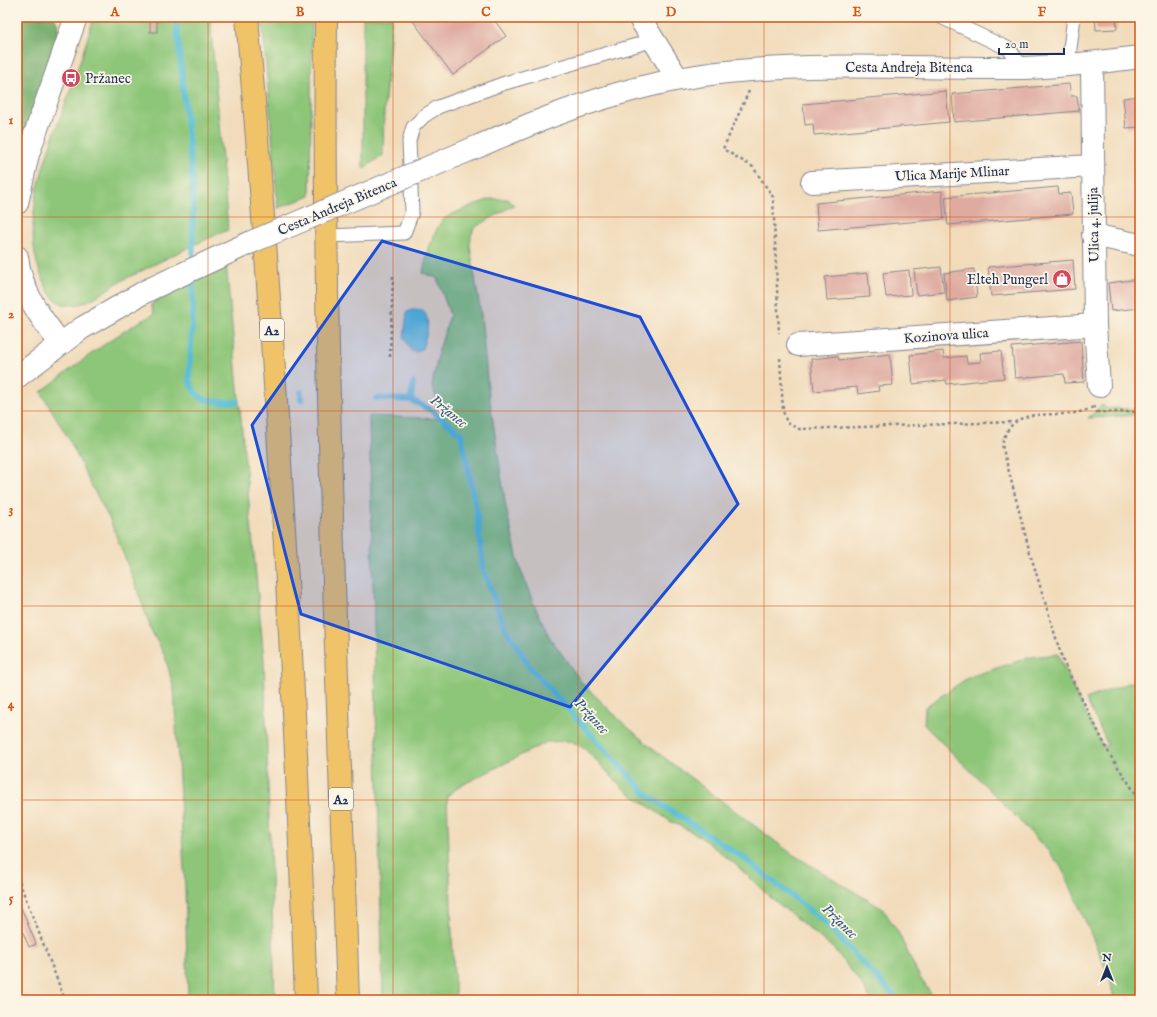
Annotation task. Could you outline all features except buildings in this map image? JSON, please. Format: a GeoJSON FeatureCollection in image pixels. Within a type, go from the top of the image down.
{"type":"FeatureCollection","features":[{"type":"Feature","properties":{"kind":"highway","name":"A2"},"geometry":{"type":"LineString","coordinates":[[247,17],[264,212],[282,473],[292,643],[306,1000]]}},
{"type":"Feature","properties":{"kind":"highway","name":"A2"},"geometry":{"type":"LineString","coordinates":[[326,17],[326,236],[332,526],[348,1000]]}},
{"type":"Feature","properties":{"kind":"street"},"geometry":{"type":"LineString","coordinates":[[17,203],[28,154],[76,17]]}},
{"type":"Feature","properties":{"kind":"street"},"geometry":{"type":"LineString","coordinates":[[639,17],[678,79]]}},
{"type":"Feature","properties":{"kind":"street","name":"Cesta Andreja Bitenca"},"geometry":{"type":"LineString","coordinates":[[17,377],[60,343],[104,314],[146,291],[249,243],[527,125],[592,100],[678,79],[754,69],[819,66],[1023,68],[1092,64],[1140,57]]}},
{"type":"Feature","properties":{"kind":"street","name":"Ulica 4. julija"},"geometry":{"type":"LineString","coordinates":[[1092,64],[1092,166],[1096,396]]}},
{"type":"Feature","properties":{"kind":"street","name":"Ulica Marije Mlinar"},"geometry":{"type":"LineString","coordinates":[[812,182],[1092,166]]}},
{"type":"Feature","properties":{"kind":"street"},"geometry":{"type":"LineString","coordinates":[[1093,235],[1140,245]]}},
{"type":"Feature","properties":{"kind":"street"},"geometry":{"type":"LineString","coordinates":[[17,257],[28,296],[36,311],[60,343]]}},
{"type":"Feature","properties":{"kind":"street","name":"Kozinova ulica"},"geometry":{"type":"LineString","coordinates":[[798,345],[1094,325]]}},
{"type":"Feature","properties":{"kind":"lane"},"geometry":{"type":"LineString","coordinates":[[942,17],[1009,49],[1023,68]]}},
{"type":"Feature","properties":{"kind":"lane"},"geometry":{"type":"LineString","coordinates":[[1068,65],[1074,17]]}},
{"type":"Feature","properties":{"kind":"lane"},"geometry":{"type":"LineString","coordinates":[[326,236],[404,233],[412,212],[409,141],[413,127],[424,116],[438,107],[505,83],[654,40]]}},
{"type":"Feature","properties":{"kind":"path"},"geometry":{"type":"LineString","coordinates":[[723,149],[752,84],[754,69]]}},
{"type":"Feature","properties":{"kind":"path"},"geometry":{"type":"LineString","coordinates":[[390,357],[393,276]]}},
{"type":"Feature","properties":{"kind":"path"},"geometry":{"type":"LineString","coordinates":[[1096,396],[1098,412],[1140,412]]}},
{"type":"Feature","properties":{"kind":"path"},"geometry":{"type":"LineString","coordinates":[[1096,396],[1084,412],[1033,416],[1013,422],[1005,434],[1002,445],[1030,553],[1063,661],[1110,755],[1140,800]]}},
{"type":"Feature","properties":{"kind":"path"},"geometry":{"type":"LineString","coordinates":[[17,876],[65,1000]]}},
{"type":"Feature","properties":{"kind":"highlighted area"},"geometry":{"type":"Polygon","coordinates":[[[382,241],[640,317],[738,504],[570,707],[301,614],[252,425],[382,241]]]}},
{"type":"Feature","properties":{"kind":"green space"},"geometry":{"type":"Polygon","coordinates":[[[17,17],[54,17],[58,25],[59,36],[17,154],[17,17]]]}},
{"type":"Feature","properties":{"kind":"green space"},"geometry":{"type":"Polygon","coordinates":[[[94,17],[210,17],[228,230],[187,248],[121,281],[90,300],[76,305],[69,305],[60,303],[53,298],[44,282],[36,259],[33,234],[34,209],[46,159],[71,89],[94,17]]]}},
{"type":"Feature","properties":{"kind":"green space"},"geometry":{"type":"Polygon","coordinates":[[[262,17],[312,17],[310,196],[278,208],[262,17]]]}},
{"type":"Feature","properties":{"kind":"green space"},"geometry":{"type":"Polygon","coordinates":[[[363,17],[392,17],[384,112],[383,155],[363,169],[363,17]]]}},
{"type":"Feature","properties":{"kind":"green space"},"geometry":{"type":"Polygon","coordinates":[[[490,199],[508,199],[514,205],[474,228],[471,236],[470,246],[481,315],[488,388],[506,508],[519,565],[532,600],[549,636],[582,683],[623,723],[654,750],[792,854],[883,909],[898,932],[919,976],[935,1000],[871,1000],[860,982],[834,949],[769,896],[735,864],[698,835],[670,821],[626,791],[585,749],[571,741],[547,742],[460,786],[447,796],[456,1000],[383,1000],[369,416],[444,419],[432,385],[439,350],[450,315],[437,278],[423,273],[424,267],[433,239],[442,221],[457,212],[490,199]]]}},
{"type":"Feature","properties":{"kind":"green space"},"geometry":{"type":"Polygon","coordinates":[[[226,263],[264,659],[275,1000],[188,1000],[185,887],[174,689],[165,656],[152,632],[110,520],[70,441],[41,392],[124,331],[154,314],[151,304],[226,263]]]}},
{"type":"Feature","properties":{"kind":"green space"},"geometry":{"type":"Polygon","coordinates":[[[1102,405],[1109,408],[1140,409],[1140,415],[1088,418],[1102,405]]]}},
{"type":"Feature","properties":{"kind":"green space"},"geometry":{"type":"Polygon","coordinates":[[[1058,654],[1076,695],[1103,747],[1108,745],[1086,699],[1134,681],[1140,682],[1140,1000],[1114,1000],[1110,979],[1061,867],[1049,852],[1000,800],[924,725],[925,707],[969,677],[1031,657],[1058,654]]]}},
{"type":"Feature","properties":{"kind":"water"},"geometry":{"type":"Polygon","coordinates":[[[412,310],[423,310],[428,324],[422,349],[416,352],[411,351],[404,337],[407,312],[412,310]]]}},
{"type":"Feature","properties":{"kind":"waterway","name":"Pržanec"},"geometry":{"type":"LineString","coordinates":[[176,17],[193,186],[193,265]]}},
{"type":"Feature","properties":{"kind":"waterway","name":"Pržanec"},"geometry":{"type":"LineString","coordinates":[[193,274],[193,310],[189,380],[192,388],[202,398],[214,402],[237,402]]}},
{"type":"Feature","properties":{"kind":"waterway"},"geometry":{"type":"LineString","coordinates":[[411,400],[413,383]]}},
{"type":"Feature","properties":{"kind":"waterway"},"geometry":{"type":"LineString","coordinates":[[301,392],[301,400]]}},
{"type":"Feature","properties":{"kind":"waterway","name":"Pržanec"},"geometry":{"type":"LineString","coordinates":[[376,398],[411,400],[431,410],[461,434],[477,513],[483,568],[503,623],[531,669],[648,796],[745,859],[823,921],[898,1000]]}},
{"type":"Feature","properties":{"kind":"place","name":"Pržanec"},"geometry":{"type":"Point","coordinates":[71,78]}},
{"type":"Feature","properties":{"kind":"place","name":"Elteh Pungerl"},"geometry":{"type":"Point","coordinates":[1062,279]}}]}
